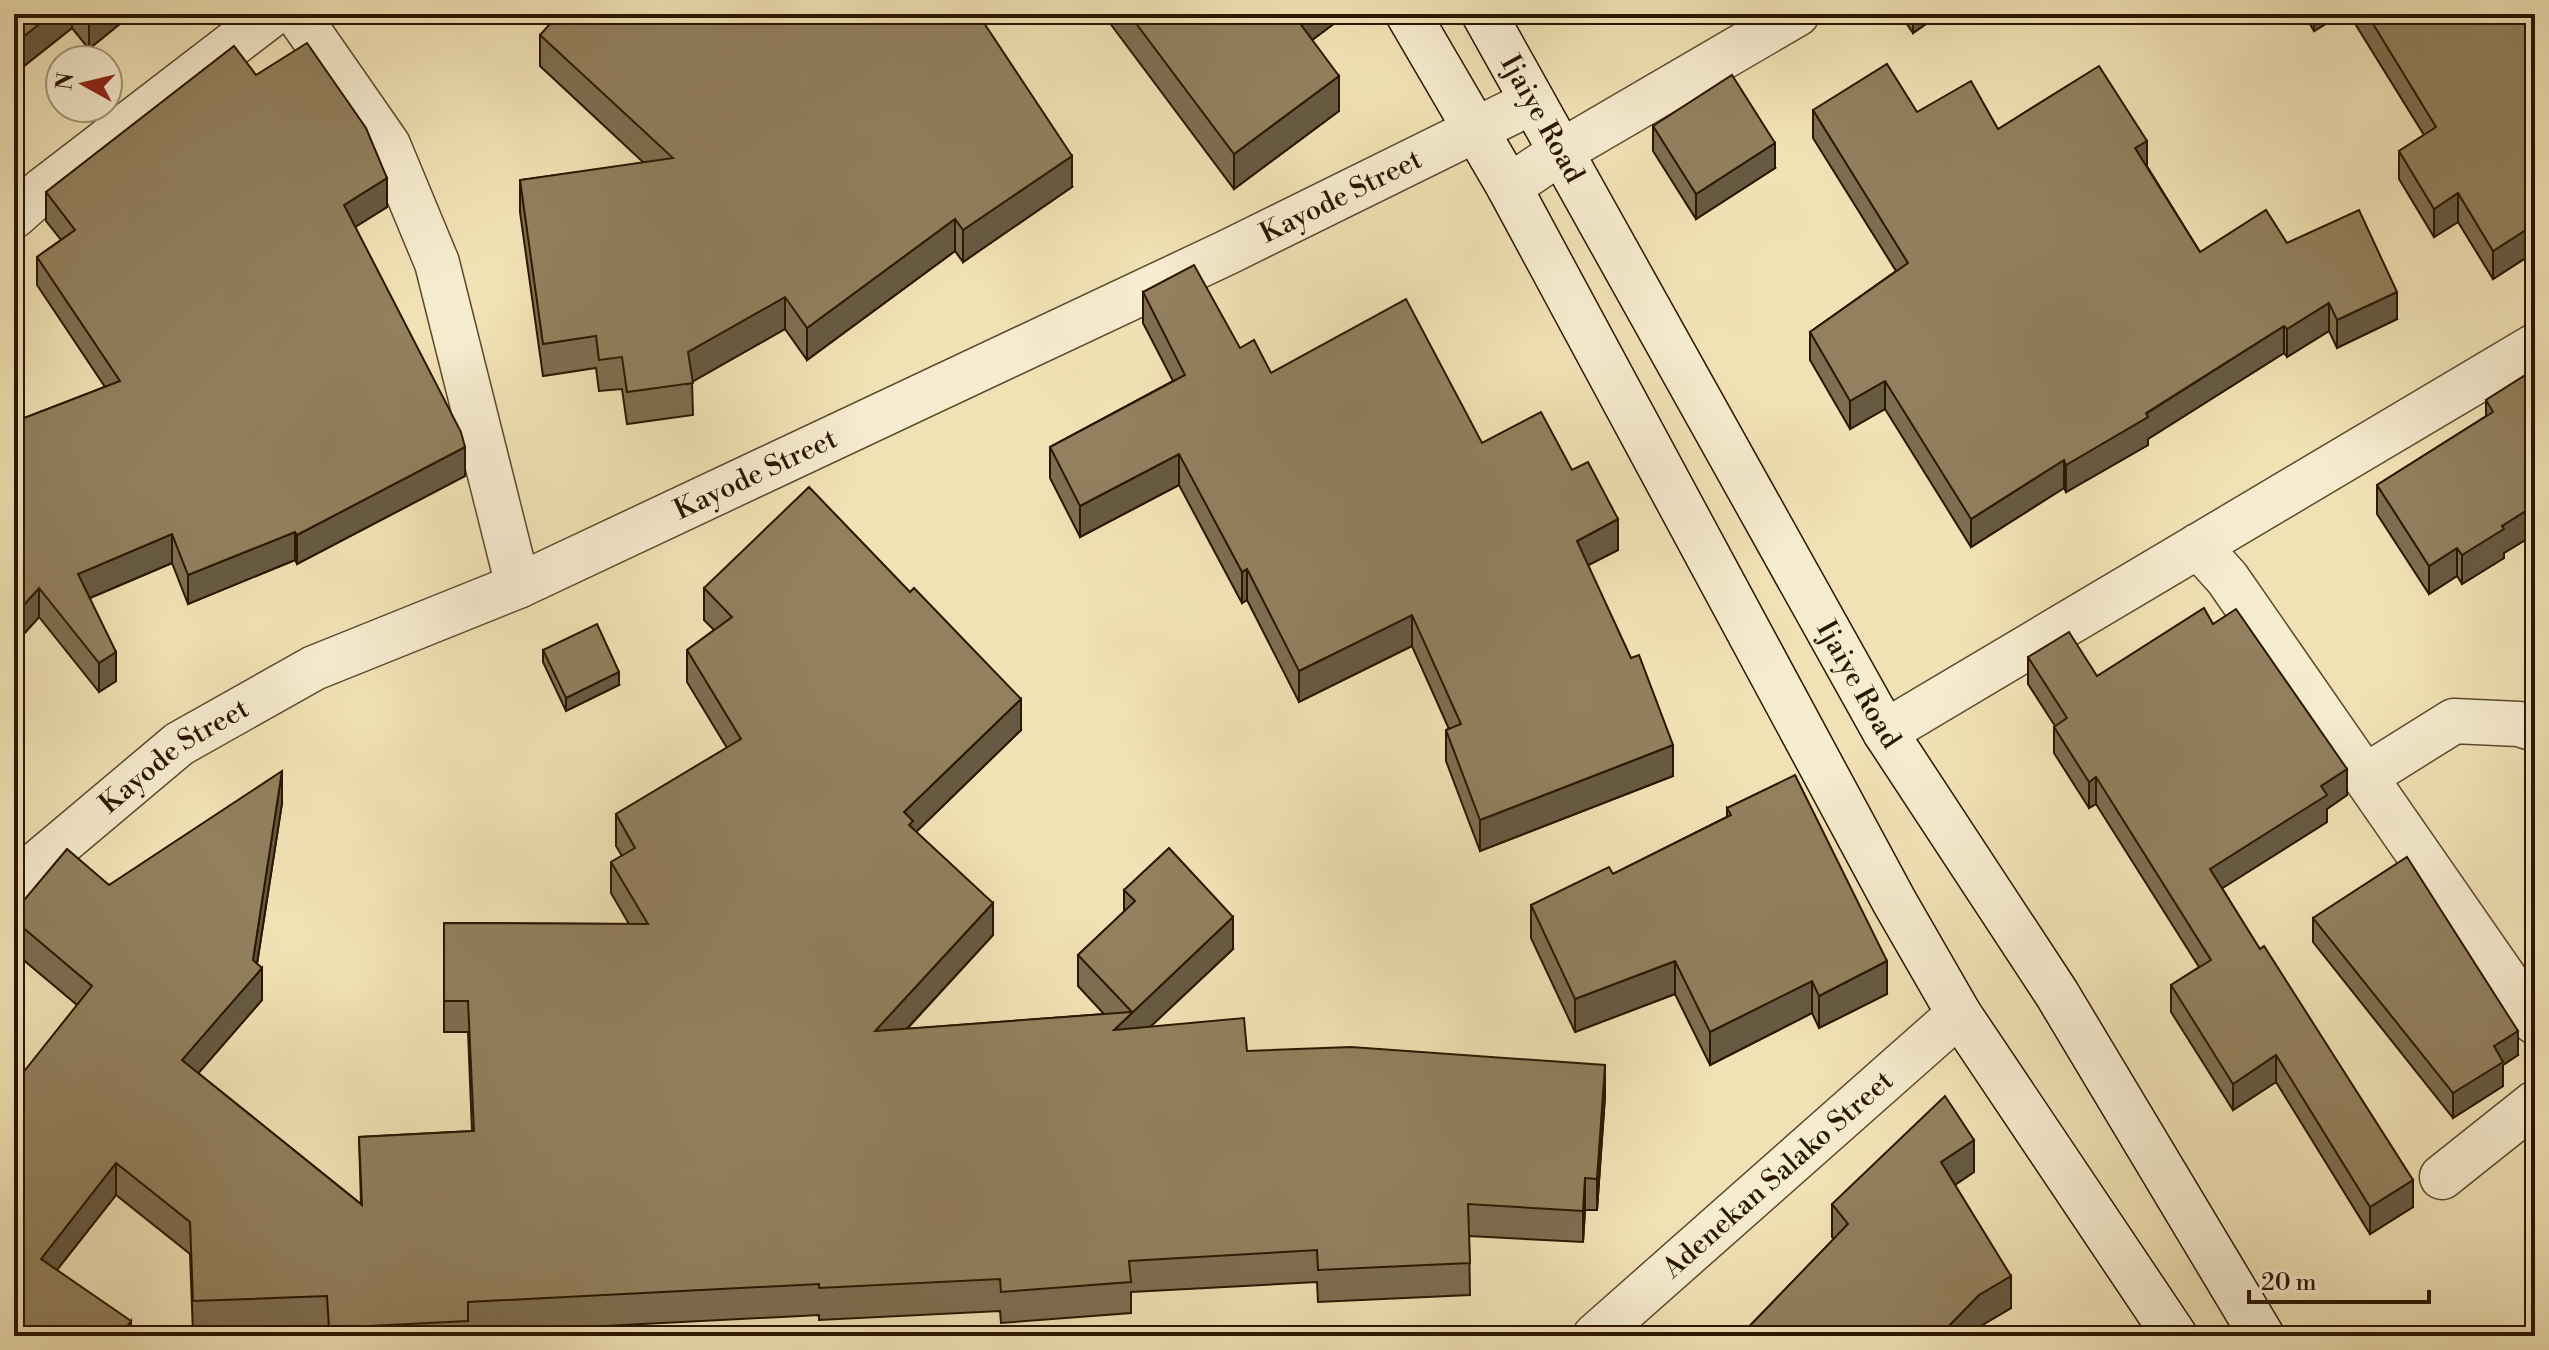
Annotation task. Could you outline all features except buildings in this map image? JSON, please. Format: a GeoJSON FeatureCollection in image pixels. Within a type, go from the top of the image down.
{"type":"FeatureCollection","features":[{"type":"Feature","properties":{"kind":"street"},"geometry":{"type":"LineString","coordinates":[[14,216],[43,190],[272,14]]}},
{"type":"Feature","properties":{"kind":"street"},"geometry":{"type":"LineString","coordinates":[[297,14],[388,145],[437,263],[518,586]]}},
{"type":"Feature","properties":{"kind":"street"},"geometry":{"type":"LineString","coordinates":[[1408,14],[1509,187],[1894,901],[1959,1014],[2175,1336]]}},
{"type":"Feature","properties":{"kind":"street","name":"Ijaiye Road"},"geometry":{"type":"LineString","coordinates":[[1484,14],[1885,732],[2057,994],[2262,1336]]}},
{"type":"Feature","properties":{"kind":"street"},"geometry":{"type":"LineString","coordinates":[[1509,187],[1562,151],[1797,14]]}},
{"type":"Feature","properties":{"kind":"street","name":"Kayode Street"},"geometry":{"type":"LineString","coordinates":[[14,893],[40,861],[179,744],[314,668],[518,586],[1228,252],[1532,102]]}},
{"type":"Feature","properties":{"kind":"street"},"geometry":{"type":"LineString","coordinates":[[1885,732],[2535,346]]}},
{"type":"Feature","properties":{"kind":"street"},"geometry":{"type":"LineString","coordinates":[[2198,546],[2227,578],[2535,1022]]}},
{"type":"Feature","properties":{"kind":"street"},"geometry":{"type":"LineString","coordinates":[[2366,776],[2454,721],[2519,724],[2535,729]]}},
{"type":"Feature","properties":{"kind":"street","name":"Adenekan Salako Street"},"geometry":{"type":"LineString","coordinates":[[1595,1336],[1959,1014]]}},
{"type":"Feature","properties":{"kind":"street"},"geometry":{"type":"LineString","coordinates":[[2442,1177],[2535,1103]]}}]}
